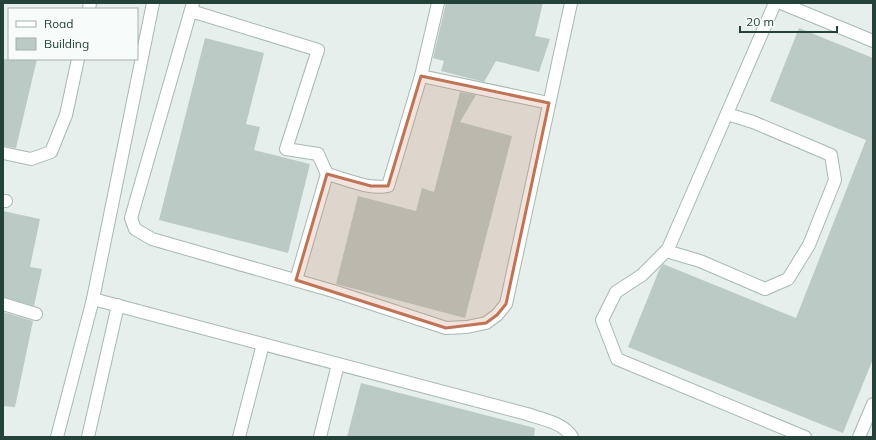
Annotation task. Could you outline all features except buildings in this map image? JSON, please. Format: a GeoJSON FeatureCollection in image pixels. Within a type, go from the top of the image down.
{"type":"FeatureCollection","features":[{"type":"Feature","properties":{"kind":"street"},"geometry":{"type":"LineString","coordinates":[[57,437],[93,299],[153,3]]}},
{"type":"Feature","properties":{"kind":"street"},"geometry":{"type":"LineString","coordinates":[[327,174],[380,188],[388,186],[422,76],[438,3]]}},
{"type":"Feature","properties":{"kind":"street"},"geometry":{"type":"LineString","coordinates":[[296,280],[327,174],[318,154],[286,149],[318,50],[192,7],[131,218],[135,229],[152,239],[296,280],[446,328],[468,327],[486,323],[497,315],[506,304],[571,3]]}},
{"type":"Feature","properties":{"kind":"street"},"geometry":{"type":"LineString","coordinates":[[775,3],[666,251],[642,275],[616,292],[602,320],[617,360],[805,437]]}},
{"type":"Feature","properties":{"kind":"street"},"geometry":{"type":"LineString","coordinates":[[781,3],[873,41]]}},
{"type":"Feature","properties":{"kind":"street"},"geometry":{"type":"LineString","coordinates":[[3,153],[31,159],[51,152],[66,115],[78,60]]}},
{"type":"Feature","properties":{"kind":"street"},"geometry":{"type":"LineString","coordinates":[[422,76],[549,104]]}},
{"type":"Feature","properties":{"kind":"street"},"geometry":{"type":"LineString","coordinates":[[666,251],[700,261],[765,289],[788,279],[809,245],[835,180],[831,155],[753,122],[727,114]]}},
{"type":"Feature","properties":{"kind":"street"},"geometry":{"type":"LineString","coordinates":[[93,299],[527,414],[556,424],[570,432],[572,437]]}},
{"type":"Feature","properties":{"kind":"street"},"geometry":{"type":"LineString","coordinates":[[3,304],[36,314]]}},
{"type":"Feature","properties":{"kind":"street"},"geometry":{"type":"LineString","coordinates":[[88,437],[118,305]]}},
{"type":"Feature","properties":{"kind":"street"},"geometry":{"type":"LineString","coordinates":[[239,437],[263,344]]}},
{"type":"Feature","properties":{"kind":"street"},"geometry":{"type":"LineString","coordinates":[[320,437],[338,364]]}},
{"type":"Feature","properties":{"kind":"street"},"geometry":{"type":"LineString","coordinates":[[860,437],[873,404]]}},
{"type":"Feature","properties":{"kind":"highlighted area"},"geometry":{"type":"Polygon","coordinates":[[[421,76],[549,103],[506,304],[497,315],[486,323],[446,328],[296,280],[327,174],[371,186],[388,186],[421,76]]]}}]}
